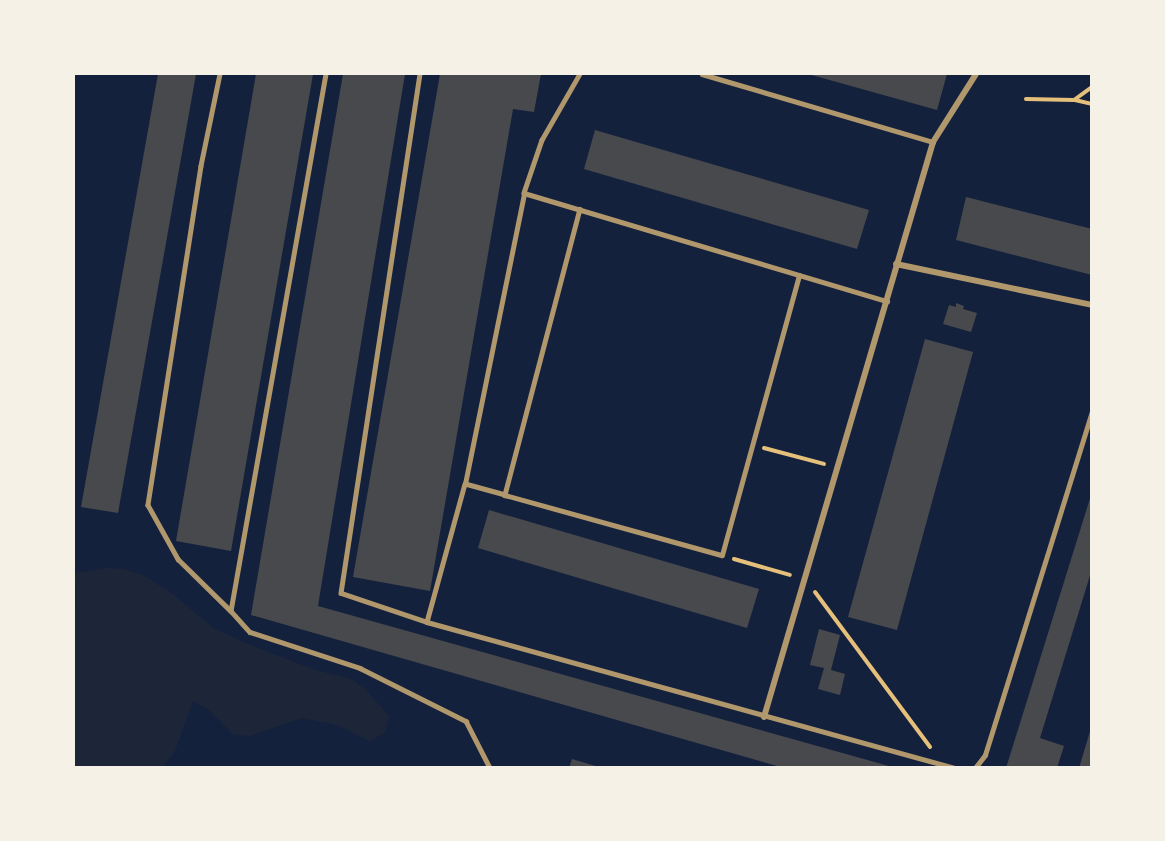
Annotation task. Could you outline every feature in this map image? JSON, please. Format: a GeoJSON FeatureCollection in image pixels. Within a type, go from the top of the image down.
{"type":"FeatureCollection","features":[{"type":"Feature","properties":{"kind":"street"},"geometry":{"type":"LineString","coordinates":[[764,717],[933,142],[976,74]]}},
{"type":"Feature","properties":{"kind":"street"},"geometry":{"type":"LineString","coordinates":[[896,264],[1092,305]]}},
{"type":"Feature","properties":{"kind":"lane"},"geometry":{"type":"LineString","coordinates":[[220,74],[201,166],[148,505],[178,559],[250,632],[360,668],[466,721],[490,768]]}},
{"type":"Feature","properties":{"kind":"lane"},"geometry":{"type":"LineString","coordinates":[[231,611],[327,74]]}},
{"type":"Feature","properties":{"kind":"lane"},"geometry":{"type":"LineString","coordinates":[[420,74],[341,593],[427,622],[955,768]]}},
{"type":"Feature","properties":{"kind":"lane"},"geometry":{"type":"LineString","coordinates":[[427,622],[465,484],[524,193],[542,140],[580,74]]}},
{"type":"Feature","properties":{"kind":"lane"},"geometry":{"type":"LineString","coordinates":[[702,74],[933,142]]}},
{"type":"Feature","properties":{"kind":"lane"},"geometry":{"type":"LineString","coordinates":[[524,193],[887,301]]}},
{"type":"Feature","properties":{"kind":"lane"},"geometry":{"type":"LineString","coordinates":[[505,495],[580,209]]}},
{"type":"Feature","properties":{"kind":"lane"},"geometry":{"type":"LineString","coordinates":[[465,484],[722,555],[799,275]]}},
{"type":"Feature","properties":{"kind":"lane"},"geometry":{"type":"LineString","coordinates":[[975,768],[986,755],[1092,412]]}},
{"type":"Feature","properties":{"kind":"path"},"geometry":{"type":"LineString","coordinates":[[1074,100],[1092,87]]}},
{"type":"Feature","properties":{"kind":"path"},"geometry":{"type":"LineString","coordinates":[[1026,99],[1074,100],[1092,104]]}},
{"type":"Feature","properties":{"kind":"path"},"geometry":{"type":"LineString","coordinates":[[752,444],[838,469]]}},
{"type":"Feature","properties":{"kind":"path"},"geometry":{"type":"LineString","coordinates":[[722,555],[806,580],[945,767]]}},
{"type":"Feature","properties":{"kind":"shaded area"},"geometry":{"type":"Polygon","coordinates":[[[107,568],[124,569],[143,575],[173,594],[213,628],[315,670],[351,679],[365,689],[389,716],[385,733],[369,741],[338,725],[302,718],[250,736],[234,735],[209,710],[193,701],[175,751],[163,767],[74,767],[76,592],[74,573],[107,568]]]}},
{"type":"Feature","properties":{"kind":"building"},"geometry":{"type":"Polygon","coordinates":[[[158,74],[196,74],[118,513],[81,507],[158,74]]]}},
{"type":"Feature","properties":{"kind":"building"},"geometry":{"type":"Polygon","coordinates":[[[256,74],[313,74],[231,551],[176,541],[256,74]]]}},
{"type":"Feature","properties":{"kind":"building"},"geometry":{"type":"Polygon","coordinates":[[[343,74],[405,74],[318,606],[896,768],[784,768],[251,615],[343,74]]]}},
{"type":"Feature","properties":{"kind":"building"},"geometry":{"type":"Polygon","coordinates":[[[440,74],[541,74],[534,112],[513,109],[430,591],[353,577],[440,74]]]}},
{"type":"Feature","properties":{"kind":"building"},"geometry":{"type":"Polygon","coordinates":[[[808,74],[947,74],[937,110],[808,74]]]}},
{"type":"Feature","properties":{"kind":"building"},"geometry":{"type":"Polygon","coordinates":[[[595,130],[869,210],[857,249],[584,169],[595,130]]]}},
{"type":"Feature","properties":{"kind":"building"},"geometry":{"type":"Polygon","coordinates":[[[966,197],[1092,229],[1092,275],[956,240],[966,197]]]}},
{"type":"Feature","properties":{"kind":"building"},"geometry":{"type":"Polygon","coordinates":[[[956,303],[964,306],[963,309],[977,313],[971,332],[943,324],[949,305],[956,307],[956,303]]]}},
{"type":"Feature","properties":{"kind":"building"},"geometry":{"type":"Polygon","coordinates":[[[925,339],[973,352],[897,630],[848,617],[925,339]]]}},
{"type":"Feature","properties":{"kind":"building"},"geometry":{"type":"Polygon","coordinates":[[[1092,492],[1092,569],[1040,738],[1064,746],[1057,768],[1006,768],[1092,492]]]}},
{"type":"Feature","properties":{"kind":"building"},"geometry":{"type":"Polygon","coordinates":[[[489,510],[759,589],[747,628],[478,548],[489,510]]]}},
{"type":"Feature","properties":{"kind":"building"},"geometry":{"type":"Polygon","coordinates":[[[819,629],[840,635],[831,670],[845,674],[840,695],[818,689],[824,668],[810,665],[819,629]]]}},
{"type":"Feature","properties":{"kind":"building"},"geometry":{"type":"Polygon","coordinates":[[[1091,728],[1092,768],[1079,768],[1091,728]]]}},
{"type":"Feature","properties":{"kind":"building"},"geometry":{"type":"Polygon","coordinates":[[[572,759],[599,767],[599,768],[569,768],[572,759]]]}}]}
